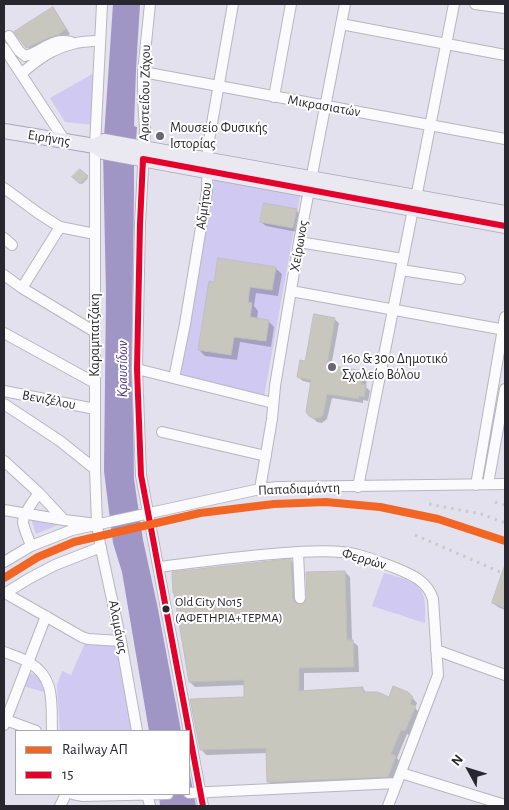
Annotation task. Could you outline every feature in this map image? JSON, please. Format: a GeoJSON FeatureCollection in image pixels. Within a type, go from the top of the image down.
{"type":"FeatureCollection","features":[{"type":"Feature","properties":{"kind":"main road","name":"Ειρήνης"},"geometry":{"type":"LineString","coordinates":[[4,131],[101,146],[414,204]]}},
{"type":"Feature","properties":{"kind":"main road"},"geometry":{"type":"LineString","coordinates":[[414,204],[505,213]]}},
{"type":"Feature","properties":{"kind":"main road"},"geometry":{"type":"LineString","coordinates":[[414,204],[505,226]]}},
{"type":"Feature","properties":{"kind":"street"},"geometry":{"type":"LineString","coordinates":[[21,74],[41,57],[60,48],[74,43],[100,40],[102,4]]}},
{"type":"Feature","properties":{"kind":"street","name":"Αριστείδου Ζάχου"},"geometry":{"type":"LineString","coordinates":[[150,4],[143,72],[145,130],[139,153],[140,224],[137,369],[141,475],[144,515],[158,567],[189,730]]}},
{"type":"Feature","properties":{"kind":"street","name":"Αδμήτου"},"geometry":{"type":"LineString","coordinates":[[174,378],[207,191],[208,146],[217,86],[233,4]]}},
{"type":"Feature","properties":{"kind":"street"},"geometry":{"type":"LineString","coordinates":[[274,97],[291,4]]}},
{"type":"Feature","properties":{"kind":"street","name":"Χείρωνος"},"geometry":{"type":"LineString","coordinates":[[260,489],[272,419],[274,386],[299,242],[345,4]]}},
{"type":"Feature","properties":{"kind":"street"},"geometry":{"type":"LineString","coordinates":[[358,487],[454,4]]}},
{"type":"Feature","properties":{"kind":"street"},"geometry":{"type":"LineString","coordinates":[[476,4],[505,8]]}},
{"type":"Feature","properties":{"kind":"street"},"geometry":{"type":"LineString","coordinates":[[341,24],[505,55]]}},
{"type":"Feature","properties":{"kind":"street"},"geometry":{"type":"LineString","coordinates":[[9,36],[19,51],[25,56],[62,40],[74,43]]}},
{"type":"Feature","properties":{"kind":"street","name":"Καραμπατζάκη"},"geometry":{"type":"LineString","coordinates":[[100,40],[101,146],[95,234],[95,469],[101,523]]}},
{"type":"Feature","properties":{"kind":"street"},"geometry":{"type":"LineString","coordinates":[[4,48],[65,141]]}},
{"type":"Feature","properties":{"kind":"street","name":"Μικρασιατών"},"geometry":{"type":"LineString","coordinates":[[143,72],[505,139]]}},
{"type":"Feature","properties":{"kind":"street"},"geometry":{"type":"LineString","coordinates":[[4,188],[60,227],[95,234]]}},
{"type":"Feature","properties":{"kind":"street"},"geometry":{"type":"LineString","coordinates":[[22,288],[60,227]]}},
{"type":"Feature","properties":{"kind":"street"},"geometry":{"type":"LineString","coordinates":[[299,242],[460,279]]}},
{"type":"Feature","properties":{"kind":"street"},"geometry":{"type":"LineString","coordinates":[[4,275],[95,332]]}},
{"type":"Feature","properties":{"kind":"street"},"geometry":{"type":"LineString","coordinates":[[291,291],[504,330]]}},
{"type":"Feature","properties":{"kind":"street"},"geometry":{"type":"LineString","coordinates":[[476,485],[505,317]]}},
{"type":"Feature","properties":{"kind":"street"},"geometry":{"type":"LineString","coordinates":[[4,333],[95,383]]}},
{"type":"Feature","properties":{"kind":"street"},"geometry":{"type":"LineString","coordinates":[[137,369],[273,404]]}},
{"type":"Feature","properties":{"kind":"street"},"geometry":{"type":"LineString","coordinates":[[488,484],[503,418],[505,389]]}},
{"type":"Feature","properties":{"kind":"street","name":"Βενιζέλου"},"geometry":{"type":"LineString","coordinates":[[4,391],[95,409]]}},
{"type":"Feature","properties":{"kind":"street"},"geometry":{"type":"LineString","coordinates":[[16,412],[27,396]]}},
{"type":"Feature","properties":{"kind":"street"},"geometry":{"type":"LineString","coordinates":[[4,404],[60,441],[95,469]]}},
{"type":"Feature","properties":{"kind":"street"},"geometry":{"type":"LineString","coordinates":[[162,432],[266,456]]}},
{"type":"Feature","properties":{"kind":"street"},"geometry":{"type":"LineString","coordinates":[[4,461],[39,493],[64,520]]}},
{"type":"Feature","properties":{"kind":"street","name":"Παπαδιαμάντη"},"geometry":{"type":"LineString","coordinates":[[4,562],[31,546],[72,530],[260,489],[505,484]]}},
{"type":"Feature","properties":{"kind":"street"},"geometry":{"type":"LineString","coordinates":[[31,546],[23,519],[31,503],[39,493]]}},
{"type":"Feature","properties":{"kind":"street"},"geometry":{"type":"LineString","coordinates":[[4,510],[64,520],[101,523]]}},
{"type":"Feature","properties":{"kind":"street","name":"Αλαμάνας"},"geometry":{"type":"LineString","coordinates":[[101,523],[101,547],[121,641],[136,730]]}},
{"type":"Feature","properties":{"kind":"street"},"geometry":{"type":"LineString","coordinates":[[4,593],[55,565],[101,547]]}},
{"type":"Feature","properties":{"kind":"street","name":"Φερρών"},"geometry":{"type":"LineString","coordinates":[[158,567],[228,558],[298,552],[340,551],[400,570],[418,578],[426,585],[432,599],[438,675],[388,806]]}},
{"type":"Feature","properties":{"kind":"street"},"geometry":{"type":"LineString","coordinates":[[298,552],[300,598]]}},
{"type":"Feature","properties":{"kind":"street"},"geometry":{"type":"LineString","coordinates":[[4,593],[82,637],[121,641]]}},
{"type":"Feature","properties":{"kind":"street"},"geometry":{"type":"LineString","coordinates":[[33,730],[5,722],[46,616]]}},
{"type":"Feature","properties":{"kind":"street"},"geometry":{"type":"LineString","coordinates":[[436,650],[505,675]]}},
{"type":"Feature","properties":{"kind":"street"},"geometry":{"type":"LineString","coordinates":[[4,652],[28,662],[41,672],[48,683],[51,694],[52,730]]}},
{"type":"Feature","properties":{"kind":"street","name":"Αριστείδου Ζάχου"},"geometry":{"type":"LineString","coordinates":[[190,734],[203,806]]}},
{"type":"Feature","properties":{"kind":"street"},"geometry":{"type":"LineString","coordinates":[[190,793],[399,778],[505,805]]}},
{"type":"Feature","properties":{"kind":"street"},"geometry":{"type":"LineString","coordinates":[[65,800],[100,795]]}},
{"type":"Feature","properties":{"kind":"shaded area"},"geometry":{"type":"Polygon","coordinates":[[[96,72],[95,125],[65,122],[50,98],[96,72]]]}},
{"type":"Feature","properties":{"kind":"shaded area"},"geometry":{"type":"Polygon","coordinates":[[[214,180],[300,196],[264,397],[177,374],[214,180]],[[264,203],[260,222],[293,228],[296,209],[264,203]],[[218,258],[214,282],[210,281],[214,316],[203,315],[198,350],[231,355],[235,332],[240,338],[266,341],[269,320],[246,316],[247,309],[251,309],[252,304],[248,302],[250,287],[272,290],[276,267],[218,258]]]}},
{"type":"Feature","properties":{"kind":"shaded area"},"geometry":{"type":"Polygon","coordinates":[[[31,519],[57,523],[58,525],[36,534],[31,519]]]}},
{"type":"Feature","properties":{"kind":"shaded area"},"geometry":{"type":"Polygon","coordinates":[[[384,573],[402,578],[418,587],[425,601],[425,623],[372,606],[384,573]]]}},
{"type":"Feature","properties":{"kind":"shaded area"},"geometry":{"type":"Polygon","coordinates":[[[85,643],[116,645],[132,730],[60,730],[57,685],[62,671],[71,675],[85,643]]]}},
{"type":"Feature","properties":{"kind":"shaded area"},"geometry":{"type":"Polygon","coordinates":[[[29,673],[36,675],[40,680],[44,692],[23,686],[29,673]]]}},
{"type":"Feature","properties":{"kind":"water","name":"Κραυσίδων"},"geometry":{"type":"Polygon","coordinates":[[[113,4],[140,4],[134,126],[137,127],[134,166],[132,333],[134,479],[143,540],[181,730],[149,730],[122,572],[113,543],[104,471],[106,293],[103,152],[113,4]]]}},
{"type":"Feature","properties":{"kind":"water"},"geometry":{"type":"Polygon","coordinates":[[[190,775],[196,806],[160,806],[159,795],[190,795],[190,775]]]}},
{"type":"Feature","properties":{"kind":"building"},"geometry":{"type":"Polygon","coordinates":[[[53,7],[66,29],[58,35],[26,48],[14,32],[53,7]]]}},
{"type":"Feature","properties":{"kind":"building"},"geometry":{"type":"Polygon","coordinates":[[[80,169],[88,176],[80,184],[72,177],[80,169]]]}},
{"type":"Feature","properties":{"kind":"building"},"geometry":{"type":"Polygon","coordinates":[[[264,203],[297,209],[293,228],[260,222],[264,203]]]}},
{"type":"Feature","properties":{"kind":"building"},"geometry":{"type":"Polygon","coordinates":[[[218,258],[276,267],[272,290],[250,287],[248,302],[252,303],[250,317],[269,320],[266,341],[234,337],[231,355],[198,350],[209,281],[214,282],[218,258]]]}},
{"type":"Feature","properties":{"kind":"building"},"geometry":{"type":"Polygon","coordinates":[[[314,314],[335,318],[327,365],[363,371],[361,384],[366,385],[364,397],[359,396],[359,399],[327,394],[323,415],[314,419],[306,412],[311,380],[297,377],[300,360],[305,361],[314,314]]]}},
{"type":"Feature","properties":{"kind":"building"},"geometry":{"type":"Polygon","coordinates":[[[291,559],[293,599],[300,605],[307,598],[306,572],[345,571],[347,640],[353,640],[354,667],[299,668],[299,691],[363,687],[363,692],[378,692],[389,697],[393,686],[408,692],[413,697],[410,704],[416,706],[405,731],[401,730],[391,754],[396,756],[388,777],[267,782],[266,748],[200,750],[190,699],[244,697],[244,680],[189,682],[173,593],[172,572],[291,559]]]}},
{"type":"Feature","properties":{"kind":"building"},"geometry":{"type":"Polygon","coordinates":[[[505,569],[505,608],[492,603],[505,569]]]}},
{"type":"Feature","properties":{"kind":"railway"},"geometry":{"type":"LineString","coordinates":[[495,502],[505,505]]}},
{"type":"Feature","properties":{"kind":"railway"},"geometry":{"type":"LineString","coordinates":[[429,504],[481,514],[505,523]]}},
{"type":"Feature","properties":{"kind":"railway"},"geometry":{"type":"LineString","coordinates":[[415,535],[505,574]]}},
{"type":"Feature","properties":{"kind":"rail line","name":"ΑΠ"},"geometry":{"type":"LineString","coordinates":[[4,578],[38,557],[74,542],[200,513],[274,504],[326,502],[380,507],[438,519],[505,541]]}},
{"type":"Feature","properties":{"kind":"transit line","name":"15"},"geometry":{"type":"LineString","coordinates":[[189,730],[141,475],[137,369],[143,159],[505,226]]}},
{"type":"Feature","properties":{"kind":"transit line","name":"15"},"geometry":{"type":"LineString","coordinates":[[190,737],[203,806]]}},
{"type":"Feature","properties":{"kind":"place","name":"Μουσείο Φυσικής Ιστορίας"},"geometry":{"type":"Point","coordinates":[160,136]}},
{"type":"Feature","properties":{"kind":"place","name":"16ο & 30ο Δημοτικό Σχολείο Βόλου"},"geometry":{"type":"Point","coordinates":[332,367]}},
{"type":"Feature","properties":{"kind":"place","name":"Old City Νο15 (ΑΦΕΤΗΡΙΑ+ΤΕΡΜΑ)"},"geometry":{"type":"Point","coordinates":[166,609]}}]}
